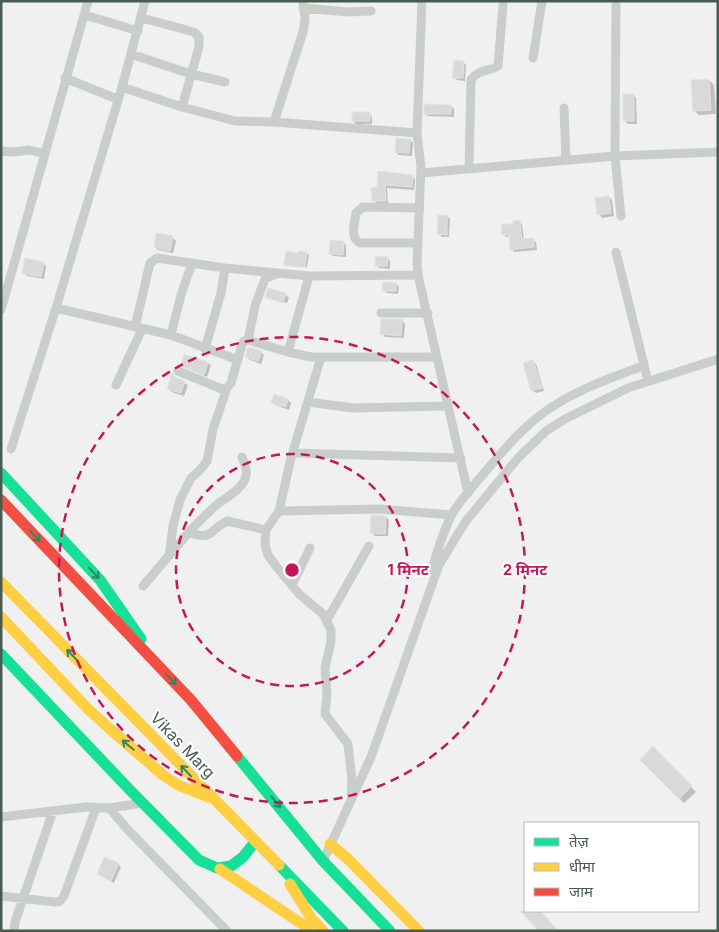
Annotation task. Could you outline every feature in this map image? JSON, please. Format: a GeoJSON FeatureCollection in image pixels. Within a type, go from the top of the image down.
{"type":"FeatureCollection","features":[{"type":"Feature","properties":{"kind":"main road"},"geometry":{"type":"LineString","coordinates":[[1,473],[100,580],[114,598],[157,665]]}},
{"type":"Feature","properties":{"kind":"main road"},"geometry":{"type":"LineString","coordinates":[[1,500],[191,700],[323,861],[390,931]]}},
{"type":"Feature","properties":{"kind":"main road","name":"Vikas Marg"},"geometry":{"type":"LineString","coordinates":[[1,582],[343,931]]}},
{"type":"Feature","properties":{"kind":"main road"},"geometry":{"type":"LineString","coordinates":[[1,617],[88,709],[163,775],[178,785],[212,799]]}},
{"type":"Feature","properties":{"kind":"main road"},"geometry":{"type":"LineString","coordinates":[[1,654],[199,860],[220,870],[309,925],[323,931]]}},
{"type":"Feature","properties":{"kind":"main road"},"geometry":{"type":"LineString","coordinates":[[220,870],[230,868],[239,861],[255,842]]}},
{"type":"Feature","properties":{"kind":"main road"},"geometry":{"type":"LineString","coordinates":[[330,844],[347,858],[419,931]]}},
{"type":"Feature","properties":{"kind":"main road"},"geometry":{"type":"LineString","coordinates":[[276,862],[309,925]]}},
{"type":"Feature","properties":{"kind":"street"},"geometry":{"type":"LineString","coordinates":[[1,310],[88,1]]}},
{"type":"Feature","properties":{"kind":"street"},"geometry":{"type":"LineString","coordinates":[[11,449],[56,308],[122,87],[145,1]]}},
{"type":"Feature","properties":{"kind":"street"},"geometry":{"type":"LineString","coordinates":[[422,1],[418,133],[421,173],[417,243],[418,275],[468,493]]}},
{"type":"Feature","properties":{"kind":"street"},"geometry":{"type":"LineString","coordinates":[[533,58],[542,1]]}},
{"type":"Feature","properties":{"kind":"street"},"geometry":{"type":"LineString","coordinates":[[616,1],[614,156],[621,216]]}},
{"type":"Feature","properties":{"kind":"street"},"geometry":{"type":"LineString","coordinates":[[274,122],[304,32],[303,4],[338,12],[371,11]]}},
{"type":"Feature","properties":{"kind":"street"},"geometry":{"type":"LineString","coordinates":[[469,169],[471,80],[475,74],[481,71],[492,70],[498,66],[503,5]]}},
{"type":"Feature","properties":{"kind":"street"},"geometry":{"type":"LineString","coordinates":[[85,15],[138,31]]}},
{"type":"Feature","properties":{"kind":"street"},"geometry":{"type":"LineString","coordinates":[[142,18],[194,32],[199,37],[199,47],[182,108]]}},
{"type":"Feature","properties":{"kind":"street"},"geometry":{"type":"LineString","coordinates":[[131,54],[192,74],[225,82]]}},
{"type":"Feature","properties":{"kind":"street"},"geometry":{"type":"LineString","coordinates":[[66,78],[118,98]]}},
{"type":"Feature","properties":{"kind":"street"},"geometry":{"type":"LineString","coordinates":[[122,87],[182,108],[235,122],[274,122],[418,133]]}},
{"type":"Feature","properties":{"kind":"street"},"geometry":{"type":"LineString","coordinates":[[564,108],[566,160]]}},
{"type":"Feature","properties":{"kind":"street"},"geometry":{"type":"LineString","coordinates":[[1,151],[29,150],[44,154]]}},
{"type":"Feature","properties":{"kind":"street"},"geometry":{"type":"LineString","coordinates":[[421,173],[614,156],[718,152]]}},
{"type":"Feature","properties":{"kind":"street"},"geometry":{"type":"LineString","coordinates":[[417,243],[360,243],[356,241],[354,236],[356,213],[363,207],[420,208]]}},
{"type":"Feature","properties":{"kind":"street"},"geometry":{"type":"LineString","coordinates":[[616,252],[648,381]]}},
{"type":"Feature","properties":{"kind":"street"},"geometry":{"type":"LineString","coordinates":[[116,386],[139,328],[150,263],[157,258],[278,274],[309,276],[418,275]]}},
{"type":"Feature","properties":{"kind":"street"},"geometry":{"type":"LineString","coordinates":[[171,335],[181,295],[192,263]]}},
{"type":"Feature","properties":{"kind":"street"},"geometry":{"type":"LineString","coordinates":[[205,349],[221,293],[225,268]]}},
{"type":"Feature","properties":{"kind":"street"},"geometry":{"type":"LineString","coordinates":[[248,340],[255,306],[265,279],[278,274]]}},
{"type":"Feature","properties":{"kind":"street"},"geometry":{"type":"LineString","coordinates":[[288,352],[309,276]]}},
{"type":"Feature","properties":{"kind":"street"},"geometry":{"type":"LineString","coordinates":[[56,308],[171,335],[238,360]]}},
{"type":"Feature","properties":{"kind":"street"},"geometry":{"type":"LineString","coordinates":[[381,313],[428,313]]}},
{"type":"Feature","properties":{"kind":"street"},"geometry":{"type":"LineString","coordinates":[[169,556],[173,526],[180,500],[191,478],[207,461],[213,429],[227,388],[231,383],[244,341],[248,340],[288,352],[322,357],[437,357]]}},
{"type":"Feature","properties":{"kind":"street"},"geometry":{"type":"LineString","coordinates":[[322,357],[293,453],[279,511],[266,530],[265,544],[268,556],[292,585],[327,620],[332,635],[325,668],[327,690],[325,714],[348,744],[352,780],[351,799]]}},
{"type":"Feature","properties":{"kind":"street"},"geometry":{"type":"LineString","coordinates":[[323,861],[372,756],[423,606],[444,555],[466,522],[531,444],[546,431],[565,419],[628,388],[718,360]]}},
{"type":"Feature","properties":{"kind":"street"},"geometry":{"type":"LineString","coordinates":[[423,606],[438,548],[452,515],[468,493],[526,427],[541,414],[557,404],[607,380],[643,366]]}},
{"type":"Feature","properties":{"kind":"street"},"geometry":{"type":"LineString","coordinates":[[178,371],[222,389],[227,388]]}},
{"type":"Feature","properties":{"kind":"street"},"geometry":{"type":"LineString","coordinates":[[308,402],[353,408],[447,406]]}},
{"type":"Feature","properties":{"kind":"street"},"geometry":{"type":"LineString","coordinates":[[293,453],[461,458]]}},
{"type":"Feature","properties":{"kind":"street"},"geometry":{"type":"LineString","coordinates":[[143,586],[216,506],[241,485],[246,476],[242,457]]}},
{"type":"Feature","properties":{"kind":"street"},"geometry":{"type":"LineString","coordinates":[[279,511],[379,509],[452,515]]}},
{"type":"Feature","properties":{"kind":"street"},"geometry":{"type":"LineString","coordinates":[[190,533],[202,537],[207,536],[227,521],[266,530]]}},
{"type":"Feature","properties":{"kind":"street"},"geometry":{"type":"LineString","coordinates":[[327,620],[369,546]]}},
{"type":"Feature","properties":{"kind":"street"},"geometry":{"type":"LineString","coordinates":[[292,585],[310,548]]}},
{"type":"Feature","properties":{"kind":"street"},"geometry":{"type":"LineString","coordinates":[[1,817],[86,807],[109,808],[143,803]]}},
{"type":"Feature","properties":{"kind":"street"},"geometry":{"type":"LineString","coordinates":[[1,896],[60,901],[64,896],[96,808]]}},
{"type":"Feature","properties":{"kind":"street"},"geometry":{"type":"LineString","coordinates":[[109,808],[128,830],[227,931]]}},
{"type":"Feature","properties":{"kind":"street"},"geometry":{"type":"LineString","coordinates":[[14,931],[15,922],[53,811]]}},
{"type":"Feature","properties":{"kind":"building"},"geometry":{"type":"Polygon","coordinates":[[[454,60],[464,61],[463,78],[452,78],[454,60]]]}},
{"type":"Feature","properties":{"kind":"building"},"geometry":{"type":"Polygon","coordinates":[[[709,79],[711,110],[693,111],[691,80],[709,79]]]}},
{"type":"Feature","properties":{"kind":"building"},"geometry":{"type":"Polygon","coordinates":[[[623,94],[634,94],[634,121],[623,121],[623,94]]]}},
{"type":"Feature","properties":{"kind":"building"},"geometry":{"type":"Polygon","coordinates":[[[424,104],[451,105],[451,114],[424,114],[424,104]]]}},
{"type":"Feature","properties":{"kind":"building"},"geometry":{"type":"Polygon","coordinates":[[[352,112],[370,112],[370,121],[352,121],[352,112]]]}},
{"type":"Feature","properties":{"kind":"building"},"geometry":{"type":"Polygon","coordinates":[[[396,138],[410,139],[409,153],[395,152],[396,138]]]}},
{"type":"Feature","properties":{"kind":"building"},"geometry":{"type":"Polygon","coordinates":[[[378,171],[413,175],[412,187],[385,185],[386,201],[372,201],[371,188],[377,187],[378,171]]]}},
{"type":"Feature","properties":{"kind":"building"},"geometry":{"type":"Polygon","coordinates":[[[609,196],[611,213],[597,215],[595,198],[609,196]]]}},
{"type":"Feature","properties":{"kind":"building"},"geometry":{"type":"Polygon","coordinates":[[[438,215],[447,215],[447,235],[437,234],[438,215]]]}},
{"type":"Feature","properties":{"kind":"building"},"geometry":{"type":"Polygon","coordinates":[[[520,220],[522,239],[534,238],[534,247],[510,250],[509,235],[501,235],[502,224],[513,224],[513,221],[520,220]]]}},
{"type":"Feature","properties":{"kind":"building"},"geometry":{"type":"Polygon","coordinates":[[[156,233],[173,236],[170,251],[154,247],[156,233]]]}},
{"type":"Feature","properties":{"kind":"building"},"geometry":{"type":"Polygon","coordinates":[[[330,240],[344,241],[343,255],[329,254],[330,240]]]}},
{"type":"Feature","properties":{"kind":"building"},"geometry":{"type":"Polygon","coordinates":[[[286,251],[307,252],[305,266],[284,265],[286,251]]]}},
{"type":"Feature","properties":{"kind":"building"},"geometry":{"type":"Polygon","coordinates":[[[375,256],[388,257],[387,266],[375,266],[375,256]]]}},
{"type":"Feature","properties":{"kind":"building"},"geometry":{"type":"Polygon","coordinates":[[[25,258],[44,262],[41,277],[22,273],[25,258]]]}},
{"type":"Feature","properties":{"kind":"building"},"geometry":{"type":"Polygon","coordinates":[[[383,282],[396,283],[396,291],[382,291],[383,282]]]}},
{"type":"Feature","properties":{"kind":"building"},"geometry":{"type":"Polygon","coordinates":[[[268,288],[286,293],[283,303],[265,297],[268,288]]]}},
{"type":"Feature","properties":{"kind":"building"},"geometry":{"type":"Polygon","coordinates":[[[381,319],[402,319],[401,336],[380,334],[381,319]]]}},
{"type":"Feature","properties":{"kind":"building"},"geometry":{"type":"Polygon","coordinates":[[[248,347],[262,351],[258,361],[245,357],[248,347]]]}},
{"type":"Feature","properties":{"kind":"building"},"geometry":{"type":"Polygon","coordinates":[[[184,354],[208,362],[204,375],[181,366],[184,354]]]}},
{"type":"Feature","properties":{"kind":"building"},"geometry":{"type":"Polygon","coordinates":[[[533,360],[542,388],[531,391],[523,363],[533,360]]]}},
{"type":"Feature","properties":{"kind":"building"},"geometry":{"type":"Polygon","coordinates":[[[172,373],[175,377],[185,381],[181,393],[167,389],[172,373]]]}},
{"type":"Feature","properties":{"kind":"building"},"geometry":{"type":"Polygon","coordinates":[[[274,394],[288,399],[286,407],[271,403],[274,394]]]}},
{"type":"Feature","properties":{"kind":"building"},"geometry":{"type":"Polygon","coordinates":[[[371,515],[386,516],[385,534],[370,533],[371,515]]]}},
{"type":"Feature","properties":{"kind":"building"},"geometry":{"type":"Polygon","coordinates":[[[653,746],[692,786],[679,799],[640,760],[653,746]]]}},
{"type":"Feature","properties":{"kind":"building"},"geometry":{"type":"Polygon","coordinates":[[[104,857],[119,863],[111,881],[97,874],[104,857]]]}},
{"type":"Feature","properties":{"kind":"building"},"geometry":{"type":"Polygon","coordinates":[[[520,911],[541,912],[559,931],[539,931],[520,911]]]}},
{"type":"Feature","properties":{"kind":"traffic: fast"},"geometry":{"type":"LineString","coordinates":[[1,473],[100,580],[141,639]]}},
{"type":"Feature","properties":{"kind":"traffic: fast"},"geometry":{"type":"LineString","coordinates":[[1,654],[199,860],[217,868],[231,866],[243,857],[255,842]]}},
{"type":"Feature","properties":{"kind":"traffic: fast"},"geometry":{"type":"LineString","coordinates":[[237,756],[323,861],[390,931]]}},
{"type":"Feature","properties":{"kind":"traffic: fast"},"geometry":{"type":"LineString","coordinates":[[279,865],[343,931]]}},
{"type":"Feature","properties":{"kind":"traffic: slow"},"geometry":{"type":"LineString","coordinates":[[1,582],[279,865]]}},
{"type":"Feature","properties":{"kind":"traffic: slow"},"geometry":{"type":"LineString","coordinates":[[1,617],[88,709],[110,729],[163,775],[178,785],[208,797]]}},
{"type":"Feature","properties":{"kind":"traffic: slow"},"geometry":{"type":"LineString","coordinates":[[330,844],[347,858],[419,931]]}},
{"type":"Feature","properties":{"kind":"traffic: slow"},"geometry":{"type":"LineString","coordinates":[[220,869],[308,928]]}},
{"type":"Feature","properties":{"kind":"traffic: slow"},"geometry":{"type":"LineString","coordinates":[[290,884],[311,918],[323,931]]}},
{"type":"Feature","properties":{"kind":"traffic: jam"},"geometry":{"type":"LineString","coordinates":[[1,500],[191,700],[237,756]]}}]}
